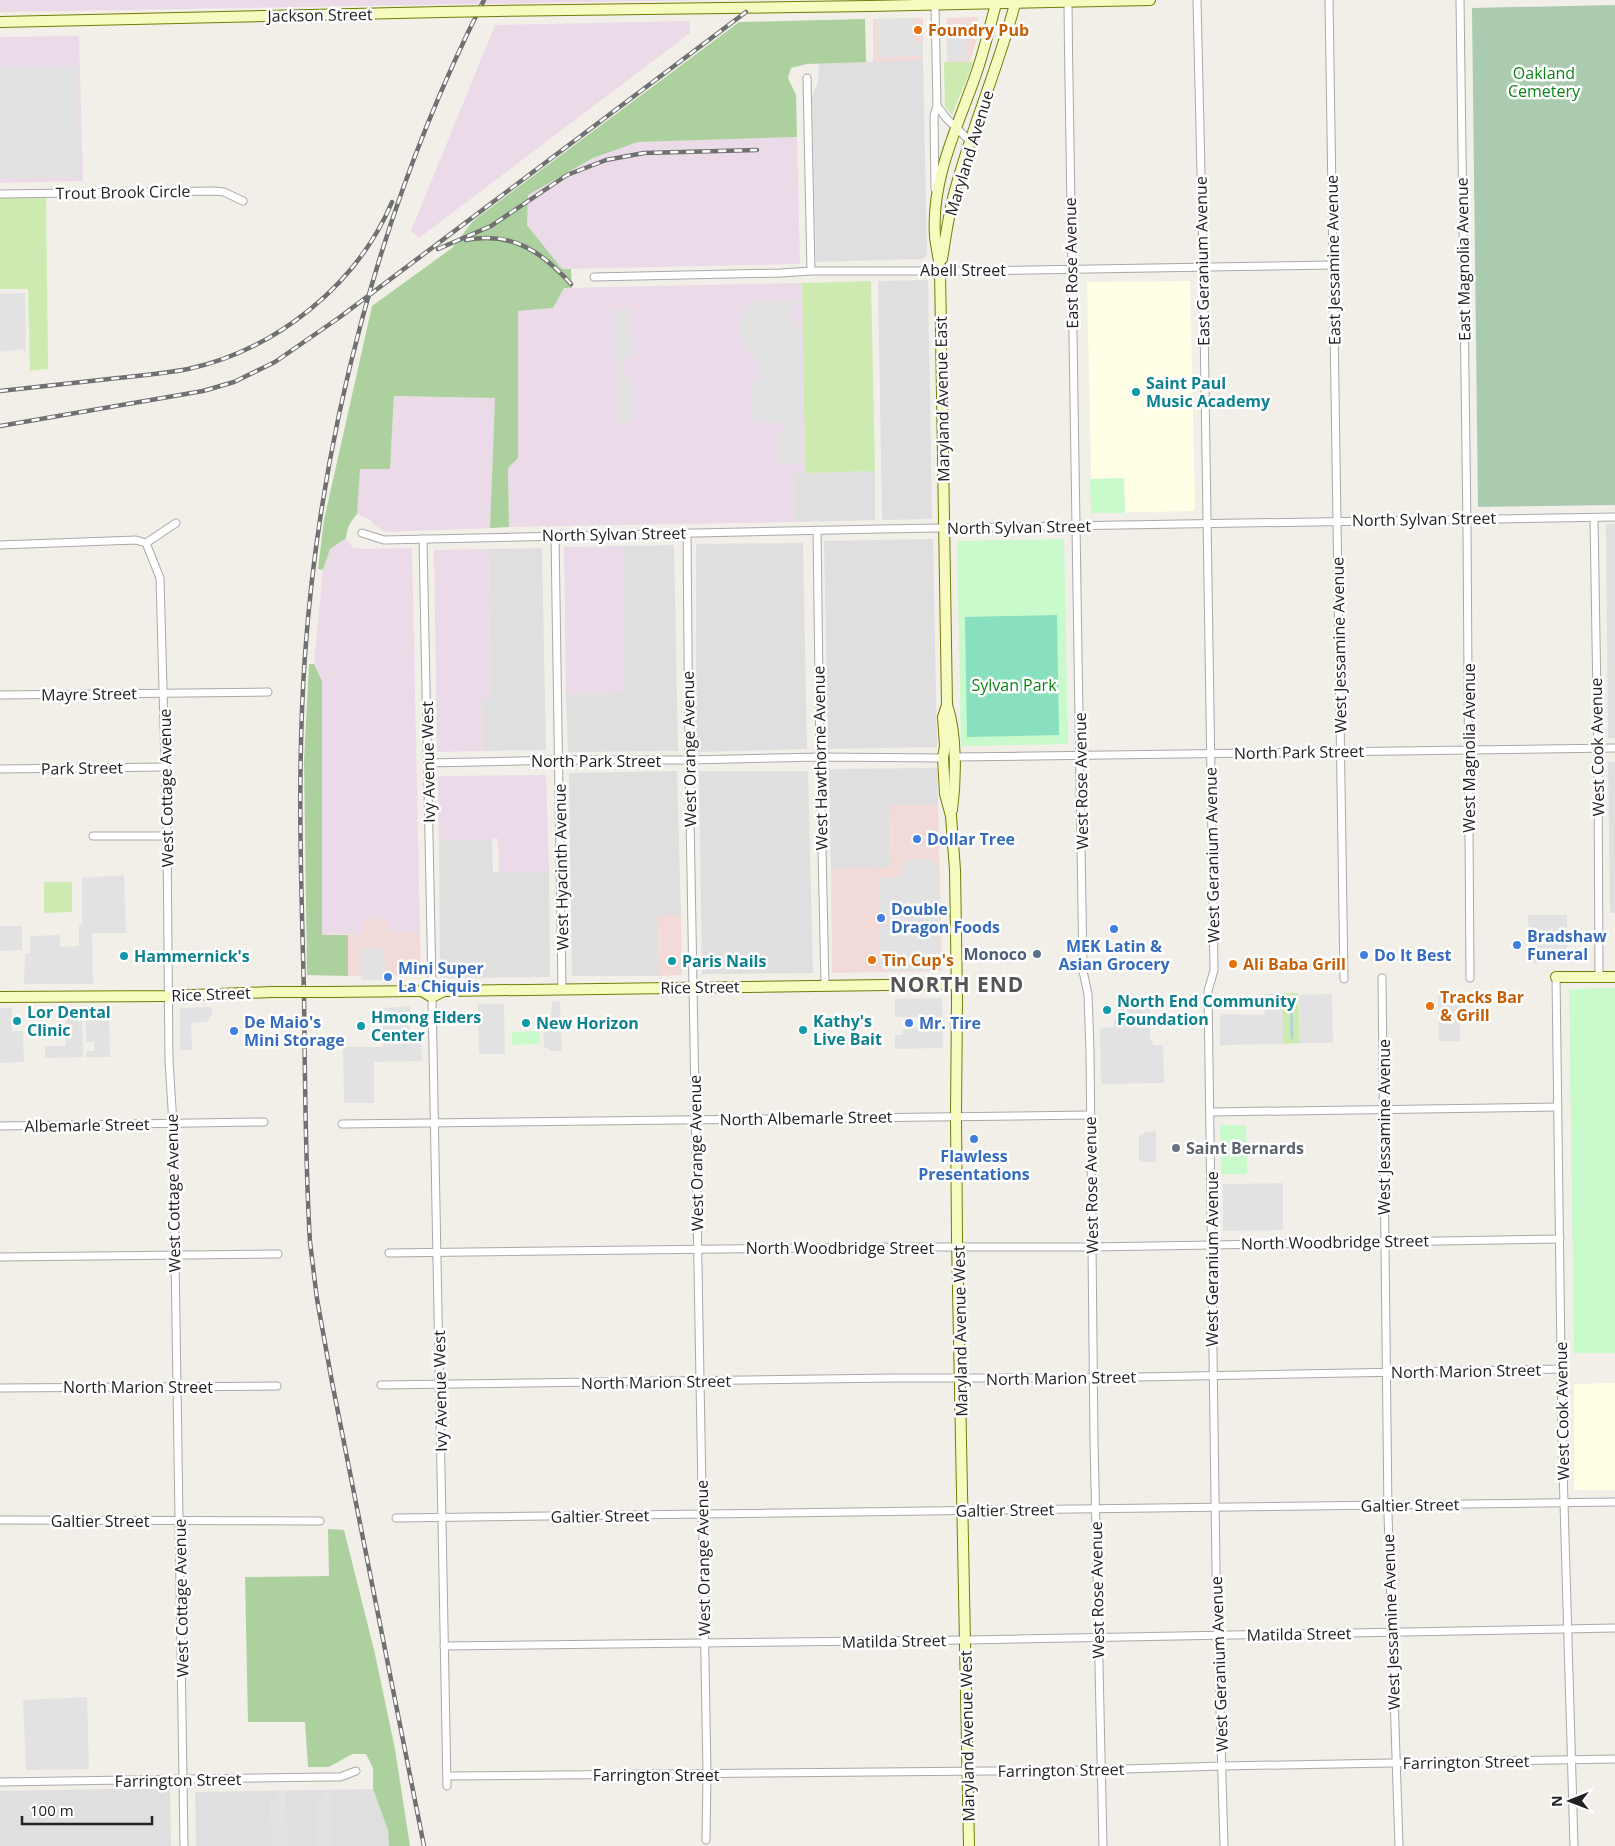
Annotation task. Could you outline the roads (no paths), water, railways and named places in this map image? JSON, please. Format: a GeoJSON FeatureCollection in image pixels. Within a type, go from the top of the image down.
{"type":"FeatureCollection","features":[{"type":"Feature","properties":{"kind":"main road","name":"Jackson Street"},"geometry":{"type":"LineString","coordinates":[[0,22],[497,11],[631,5],[729,8],[935,5],[1016,1],[1150,0]]}},
{"type":"Feature","properties":{"kind":"main road","name":"Maryland Avenue"},"geometry":{"type":"LineString","coordinates":[[940,270],[951,203],[1016,1]]}},
{"type":"Feature","properties":{"kind":"main road","name":"Maryland Avenue"},"geometry":{"type":"LineString","coordinates":[[940,270],[935,236],[935,210],[940,180],[955,127],[974,78],[997,2]]}},
{"type":"Feature","properties":{"kind":"main road","name":"Maryland Avenue East"},"geometry":{"type":"LineString","coordinates":[[940,270],[944,529]]}},
{"type":"Feature","properties":{"kind":"main road","name":"Maryland Avenue West"},"geometry":{"type":"LineString","coordinates":[[944,529],[947,705],[943,717],[945,746],[949,758],[954,793],[951,816],[957,984],[956,1117],[969,1846]]}},
{"type":"Feature","properties":{"kind":"main road"},"geometry":{"type":"LineString","coordinates":[[1556,976],[1615,977]]}},
{"type":"Feature","properties":{"kind":"main road","name":"Rice Street"},"geometry":{"type":"LineString","coordinates":[[0,997],[957,984]]}},
{"type":"Feature","properties":{"kind":"street","name":"East Geranium Avenue"},"geometry":{"type":"LineString","coordinates":[[1197,0],[1207,523]]}},
{"type":"Feature","properties":{"kind":"street","name":"East Jessamine Avenue"},"geometry":{"type":"LineString","coordinates":[[1329,0],[1337,521]]}},
{"type":"Feature","properties":{"kind":"street","name":"East Magnolia Avenue"},"geometry":{"type":"LineString","coordinates":[[1460,0],[1467,518]]}},
{"type":"Feature","properties":{"kind":"street","name":"East Rose Avenue"},"geometry":{"type":"LineString","coordinates":[[1062,1],[1071,269],[1076,525]]}},
{"type":"Feature","properties":{"kind":"street"},"geometry":{"type":"LineString","coordinates":[[935,5],[937,106],[934,116],[935,210]]}},
{"type":"Feature","properties":{"kind":"street"},"geometry":{"type":"LineString","coordinates":[[807,78],[811,270]]}},
{"type":"Feature","properties":{"kind":"street"},"geometry":{"type":"LineString","coordinates":[[937,106],[970,141]]}},
{"type":"Feature","properties":{"kind":"street","name":"Trout Brook Circle"},"geometry":{"type":"LineString","coordinates":[[0,194],[214,191],[224,192],[243,201]]}},
{"type":"Feature","properties":{"kind":"street","name":"Abell Street"},"geometry":{"type":"LineString","coordinates":[[594,277],[781,273],[811,270],[1333,265]]}},
{"type":"Feature","properties":{"kind":"street","name":"North Sylvan Street"},"geometry":{"type":"LineString","coordinates":[[362,533],[384,540],[687,532],[1615,517]]}},
{"type":"Feature","properties":{"kind":"street","name":"West Magnolia Avenue"},"geometry":{"type":"LineString","coordinates":[[1467,518],[1470,978]]}},
{"type":"Feature","properties":{"kind":"street","name":"West Cook Avenue"},"geometry":{"type":"LineString","coordinates":[[1594,518],[1599,977]]}},
{"type":"Feature","properties":{"kind":"street","name":"West Jessamine Avenue"},"geometry":{"type":"LineString","coordinates":[[1337,521],[1344,979]]}},
{"type":"Feature","properties":{"kind":"street"},"geometry":{"type":"LineString","coordinates":[[0,544],[136,540],[146,543],[176,523]]}},
{"type":"Feature","properties":{"kind":"street","name":"West Geranium Avenue"},"geometry":{"type":"LineString","coordinates":[[1207,523],[1214,970],[1208,991],[1215,1507],[1224,1846]]}},
{"type":"Feature","properties":{"kind":"street","name":"West Rose Avenue"},"geometry":{"type":"LineString","coordinates":[[1076,525],[1083,972],[1088,994],[1091,1115],[1095,1509],[1103,1846]]}},
{"type":"Feature","properties":{"kind":"street","name":"West Hawthorne Avenue"},"geometry":{"type":"LineString","coordinates":[[817,530],[825,985]]}},
{"type":"Feature","properties":{"kind":"street","name":"West Orange Avenue"},"geometry":{"type":"LineString","coordinates":[[687,532],[689,760],[707,1774],[706,1840]]}},
{"type":"Feature","properties":{"kind":"street","name":"West Hyacinth Avenue"},"geometry":{"type":"LineString","coordinates":[[555,535],[562,988]]}},
{"type":"Feature","properties":{"kind":"street","name":"Ivy Avenue West"},"geometry":{"type":"LineString","coordinates":[[424,539],[447,1786]]}},
{"type":"Feature","properties":{"kind":"street","name":"West Cottage Avenue"},"geometry":{"type":"LineString","coordinates":[[146,543],[160,578],[164,693],[168,996],[180,1522],[184,1846]]}},
{"type":"Feature","properties":{"kind":"street","name":"Mayre Street"},"geometry":{"type":"LineString","coordinates":[[0,695],[268,692]]}},
{"type":"Feature","properties":{"kind":"street","name":"North Park Street"},"geometry":{"type":"LineString","coordinates":[[429,763],[820,757],[949,758],[1081,754],[1615,748]]}},
{"type":"Feature","properties":{"kind":"street","name":"Park Street"},"geometry":{"type":"LineString","coordinates":[[0,769],[165,766]]}},
{"type":"Feature","properties":{"kind":"street"},"geometry":{"type":"LineString","coordinates":[[93,836],[167,836]]}},
{"type":"Feature","properties":{"kind":"street","name":"West Cook Avenue"},"geometry":{"type":"LineString","coordinates":[[1556,976],[1564,1503],[1574,1846]]}},
{"type":"Feature","properties":{"kind":"street","name":"West Jessamine Avenue"},"geometry":{"type":"LineString","coordinates":[[1382,978],[1388,1505],[1399,1846]]}},
{"type":"Feature","properties":{"kind":"street"},"geometry":{"type":"LineString","coordinates":[[1211,1112],[1558,1107]]}},
{"type":"Feature","properties":{"kind":"street","name":"North Albemarle Street"},"geometry":{"type":"LineString","coordinates":[[342,1124],[1091,1115]]}},
{"type":"Feature","properties":{"kind":"street","name":"Albemarle Street"},"geometry":{"type":"LineString","coordinates":[[0,1126],[264,1122]]}},
{"type":"Feature","properties":{"kind":"street","name":"North Woodbridge Street"},"geometry":{"type":"LineString","coordinates":[[389,1253],[1092,1247],[1560,1239]]}},
{"type":"Feature","properties":{"kind":"street"},"geometry":{"type":"LineString","coordinates":[[0,1257],[278,1254]]}},
{"type":"Feature","properties":{"kind":"street","name":"North Marion Street"},"geometry":{"type":"LineString","coordinates":[[381,1385],[894,1378],[1093,1378],[1562,1369]]}},
{"type":"Feature","properties":{"kind":"street","name":"North Marion Street"},"geometry":{"type":"LineString","coordinates":[[0,1388],[276,1386]]}},
{"type":"Feature","properties":{"kind":"street","name":"Galtier Street"},"geometry":{"type":"LineString","coordinates":[[396,1518],[1615,1502]]}},
{"type":"Feature","properties":{"kind":"street","name":"Galtier Street"},"geometry":{"type":"LineString","coordinates":[[0,1520],[320,1521]]}},
{"type":"Feature","properties":{"kind":"street","name":"Matilda Street"},"geometry":{"type":"LineString","coordinates":[[444,1646],[1098,1638],[1615,1628]]}},
{"type":"Feature","properties":{"kind":"street","name":"Farrington Street"},"geometry":{"type":"LineString","coordinates":[[447,1776],[1101,1770],[1222,1766],[1615,1760]]}},
{"type":"Feature","properties":{"kind":"street","name":"Farrington Street"},"geometry":{"type":"LineString","coordinates":[[0,1782],[340,1777],[356,1772]]}},
{"type":"Feature","properties":{"kind":"waterway"},"geometry":{"type":"LineString","coordinates":[[1291,1000],[1292,1038]]}},
{"type":"Feature","properties":{"kind":"railway"},"geometry":{"type":"LineString","coordinates":[[424,1846],[332,1382],[317,1299],[310,1242],[306,1149],[301,866],[301,739],[305,655],[313,570],[325,486],[362,318],[387,236],[415,156],[448,77],[484,0]]}},
{"type":"Feature","properties":{"kind":"railway"},"geometry":{"type":"LineString","coordinates":[[0,426],[203,391],[234,382],[275,362],[340,317],[746,12]]}},
{"type":"Feature","properties":{"kind":"railway"},"geometry":{"type":"LineString","coordinates":[[438,249],[491,226],[567,175],[606,160],[644,153],[757,150]]}},
{"type":"Feature","properties":{"kind":"railway"},"geometry":{"type":"LineString","coordinates":[[0,391],[178,371],[221,360],[252,347],[282,330],[310,310],[335,286],[358,260],[377,232],[392,202]]}},
{"type":"Feature","properties":{"kind":"railway"},"geometry":{"type":"LineString","coordinates":[[466,240],[498,239],[525,247],[549,262],[571,284]]}},
{"type":"Feature","properties":{"kind":"place","name":"Foundry Pub"},"geometry":{"type":"Point","coordinates":[918,30]}},
{"type":"Feature","properties":{"kind":"place","name":"Saint Paul Music Academy"},"geometry":{"type":"Point","coordinates":[1136,392]}},
{"type":"Feature","properties":{"kind":"place","name":"Dollar Tree"},"geometry":{"type":"Point","coordinates":[917,839]}},
{"type":"Feature","properties":{"kind":"place","name":"Double Dragon Foods"},"geometry":{"type":"Point","coordinates":[881,918]}},
{"type":"Feature","properties":{"kind":"place","name":"MEK Latin & Asian Grocery"},"geometry":{"type":"Point","coordinates":[1114,929]}},
{"type":"Feature","properties":{"kind":"place","name":"Bradshaw Funeral"},"geometry":{"type":"Point","coordinates":[1517,945]}},
{"type":"Feature","properties":{"kind":"place","name":"Monoco"},"geometry":{"type":"Point","coordinates":[1037,954]}},
{"type":"Feature","properties":{"kind":"place","name":"Do It Best"},"geometry":{"type":"Point","coordinates":[1364,955]}},
{"type":"Feature","properties":{"kind":"place","name":"Hammernick's"},"geometry":{"type":"Point","coordinates":[124,956]}},
{"type":"Feature","properties":{"kind":"place","name":"Tin Cup's"},"geometry":{"type":"Point","coordinates":[872,960]}},
{"type":"Feature","properties":{"kind":"place","name":"Paris Nails"},"geometry":{"type":"Point","coordinates":[672,961]}},
{"type":"Feature","properties":{"kind":"place","name":"Ali Baba Grill"},"geometry":{"type":"Point","coordinates":[1233,964]}},
{"type":"Feature","properties":{"kind":"place","name":"Mini Super La Chiquis"},"geometry":{"type":"Point","coordinates":[388,977]}},
{"type":"Feature","properties":{"kind":"place","name":"Tracks Bar & Grill"},"geometry":{"type":"Point","coordinates":[1430,1006]}},
{"type":"Feature","properties":{"kind":"place","name":"North End Community Foundation"},"geometry":{"type":"Point","coordinates":[1107,1010]}},
{"type":"Feature","properties":{"kind":"place","name":"Lor Dental Clinic"},"geometry":{"type":"Point","coordinates":[17,1021]}},
{"type":"Feature","properties":{"kind":"place","name":"New Horizon"},"geometry":{"type":"Point","coordinates":[526,1023]}},
{"type":"Feature","properties":{"kind":"place","name":"Mr. Tire"},"geometry":{"type":"Point","coordinates":[909,1023]}},
{"type":"Feature","properties":{"kind":"place","name":"Hmong Elders Center"},"geometry":{"type":"Point","coordinates":[361,1026]}},
{"type":"Feature","properties":{"kind":"place","name":"Kathy's Live Bait"},"geometry":{"type":"Point","coordinates":[803,1030]}},
{"type":"Feature","properties":{"kind":"place","name":"De Maio's Mini Storage"},"geometry":{"type":"Point","coordinates":[234,1031]}},
{"type":"Feature","properties":{"kind":"place","name":"Flawless Presentations"},"geometry":{"type":"Point","coordinates":[974,1139]}},
{"type":"Feature","properties":{"kind":"place","name":"Saint Bernards"},"geometry":{"type":"Point","coordinates":[1176,1148]}},
{"type":"Feature","properties":{"kind":"district","name":"NORTH END"},"geometry":{"type":"Point","coordinates":[957,984]}},
{"type":"Feature","properties":{"kind":"park label","name":"Oakland Cemetery"},"geometry":{"type":"Point","coordinates":[1544,82]}},
{"type":"Feature","properties":{"kind":"park label","name":"Sylvan Park"},"geometry":{"type":"Point","coordinates":[1014,685]}}]}
